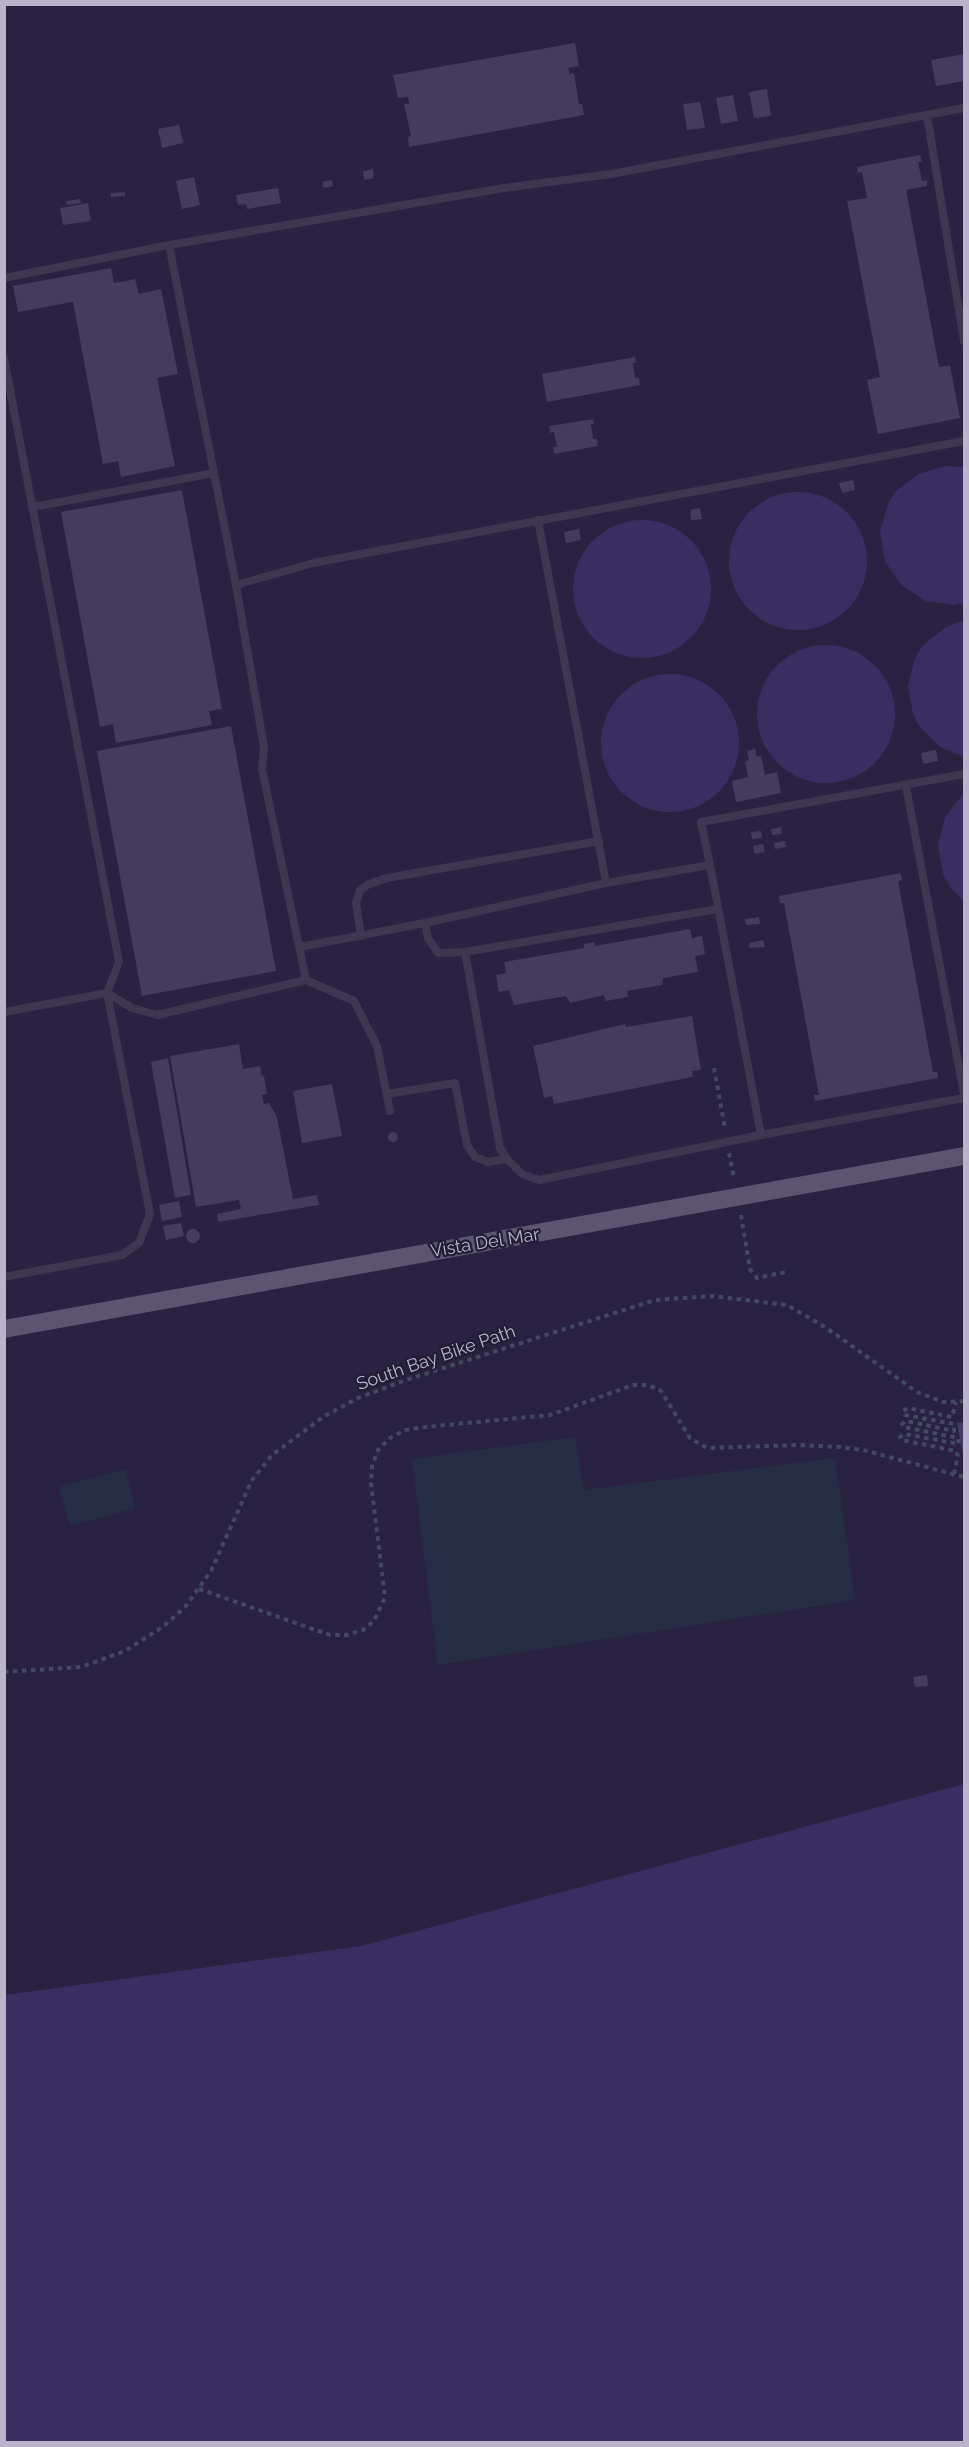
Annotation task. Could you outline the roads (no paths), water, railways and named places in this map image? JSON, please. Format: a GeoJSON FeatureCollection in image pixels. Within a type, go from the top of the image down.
{"type":"FeatureCollection","features":[{"type":"Feature","properties":{"kind":"main road","name":"Vista Del Mar"},"geometry":{"type":"LineString","coordinates":[[4,1329],[964,1156]]}},
{"type":"Feature","properties":{"kind":"lane"},"geometry":{"type":"LineString","coordinates":[[4,278],[169,245],[504,188],[611,174],[964,108]]}},
{"type":"Feature","properties":{"kind":"lane"},"geometry":{"type":"LineString","coordinates":[[927,116],[964,341]]}},
{"type":"Feature","properties":{"kind":"lane"},"geometry":{"type":"LineString","coordinates":[[169,245],[236,585],[264,747],[262,769],[306,980]]}},
{"type":"Feature","properties":{"kind":"lane"},"geometry":{"type":"LineString","coordinates":[[4,358],[119,962],[106,993],[150,1214],[139,1243],[122,1255],[4,1277]]}},
{"type":"Feature","properties":{"kind":"lane"},"geometry":{"type":"LineString","coordinates":[[236,585],[313,563],[964,441]]}},
{"type":"Feature","properties":{"kind":"lane"},"geometry":{"type":"LineString","coordinates":[[33,507],[214,473]]}},
{"type":"Feature","properties":{"kind":"lane"},"geometry":{"type":"LineString","coordinates":[[538,520],[606,883]]}},
{"type":"Feature","properties":{"kind":"lane"},"geometry":{"type":"LineString","coordinates":[[761,1135],[701,822],[964,774]]}},
{"type":"Feature","properties":{"kind":"lane"},"geometry":{"type":"LineString","coordinates":[[465,952],[500,1148],[522,1174],[539,1180],[964,1096],[906,786]]}},
{"type":"Feature","properties":{"kind":"lane"},"geometry":{"type":"LineString","coordinates":[[361,936],[356,903],[360,890],[369,884],[387,878],[599,841]]}},
{"type":"Feature","properties":{"kind":"lane"},"geometry":{"type":"LineString","coordinates":[[300,947],[425,923],[606,883],[710,865]]}},
{"type":"Feature","properties":{"kind":"lane"},"geometry":{"type":"LineString","coordinates":[[425,923],[428,938],[438,952],[465,952],[718,909]]}},
{"type":"Feature","properties":{"kind":"lane"},"geometry":{"type":"LineString","coordinates":[[4,1012],[106,993],[132,1008],[157,1015],[306,980],[354,1001],[377,1046],[390,1110]]}},
{"type":"Feature","properties":{"kind":"lane"},"geometry":{"type":"LineString","coordinates":[[387,1094],[454,1083],[466,1145],[476,1157],[488,1162],[507,1159]]}}]}
